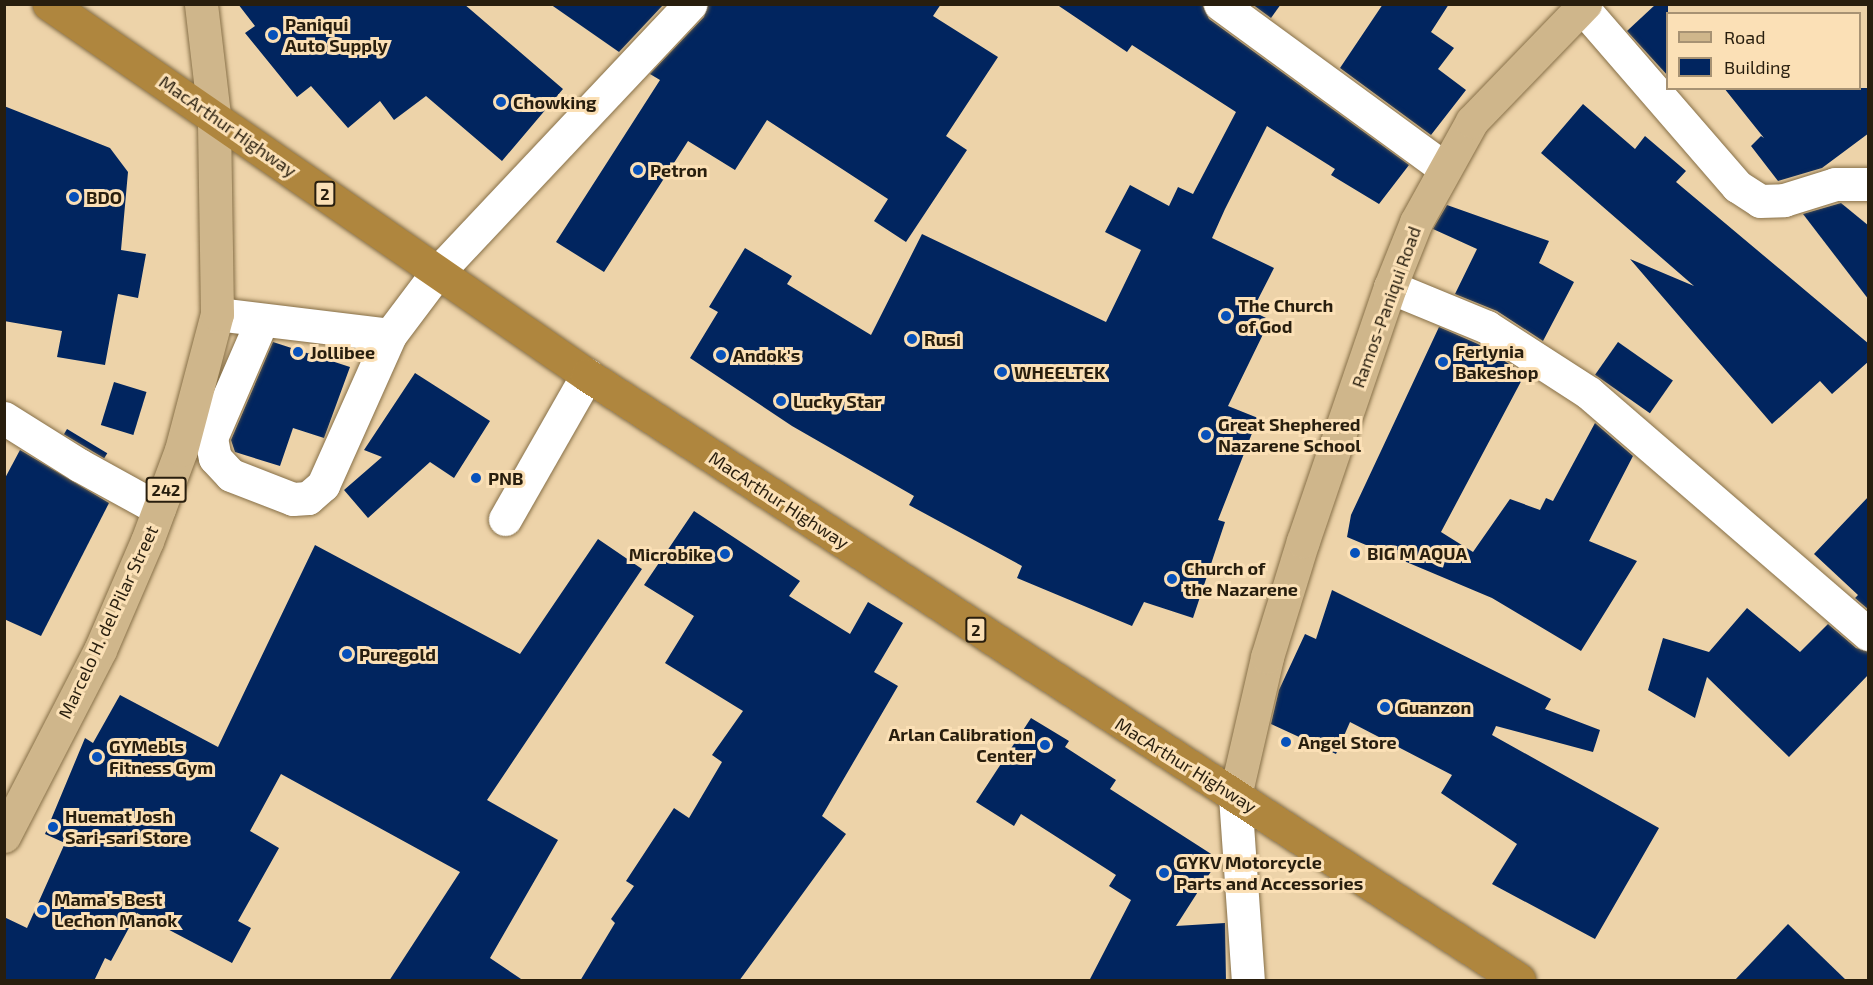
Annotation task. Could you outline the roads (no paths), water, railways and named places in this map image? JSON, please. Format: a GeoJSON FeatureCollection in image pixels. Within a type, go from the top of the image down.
{"type":"FeatureCollection","features":[{"type":"Feature","properties":{"kind":"highway","name":"MacArthur Highway"},"geometry":{"type":"LineString","coordinates":[[49,4],[214,115],[436,274],[1235,796],[1335,858],[1519,981]]}},
{"type":"Feature","properties":{"kind":"main road","name":"242"},"geometry":{"type":"LineString","coordinates":[[201,4],[214,115]]}},
{"type":"Feature","properties":{"kind":"main road","name":"Ramos-Paniqui Road"},"geometry":{"type":"LineString","coordinates":[[1235,796],[1267,657],[1390,286],[1443,168],[1472,121],[1584,6]]}},
{"type":"Feature","properties":{"kind":"main road","name":"Marcelo H. del Pilar Street"},"geometry":{"type":"LineString","coordinates":[[4,836],[100,650],[181,450],[218,314],[214,115]]}},
{"type":"Feature","properties":{"kind":"street"},"geometry":{"type":"LineString","coordinates":[[262,320],[211,438],[214,458],[231,475],[293,499],[308,498],[323,485],[390,335],[436,274],[690,4]]}},
{"type":"Feature","properties":{"kind":"street"},"geometry":{"type":"LineString","coordinates":[[1220,4],[1443,168]]}},
{"type":"Feature","properties":{"kind":"street"},"geometry":{"type":"LineString","coordinates":[[1584,6],[1737,186],[1760,201],[1784,200],[1835,184],[1869,183]]}},
{"type":"Feature","properties":{"kind":"street"},"geometry":{"type":"LineString","coordinates":[[1390,286],[1487,327],[1589,393],[1869,634]]}},
{"type":"Feature","properties":{"kind":"street"},"geometry":{"type":"LineString","coordinates":[[218,314],[390,335]]}},
{"type":"Feature","properties":{"kind":"street"},"geometry":{"type":"LineString","coordinates":[[505,519],[588,375]]}},
{"type":"Feature","properties":{"kind":"street"},"geometry":{"type":"LineString","coordinates":[[4,417],[79,465],[159,509]]}},
{"type":"Feature","properties":{"kind":"street"},"geometry":{"type":"LineString","coordinates":[[1235,796],[1248,981]]}},
{"type":"Feature","properties":{"kind":"place","name":"Paniqui Auto Supply"},"geometry":{"type":"Point","coordinates":[273,35]}},
{"type":"Feature","properties":{"kind":"place","name":"Chowking"},"geometry":{"type":"Point","coordinates":[501,102]}},
{"type":"Feature","properties":{"kind":"place","name":"Petron"},"geometry":{"type":"Point","coordinates":[638,170]}},
{"type":"Feature","properties":{"kind":"place","name":"BDO"},"geometry":{"type":"Point","coordinates":[74,197]}},
{"type":"Feature","properties":{"kind":"place","name":"The Church of God"},"geometry":{"type":"Point","coordinates":[1226,316]}},
{"type":"Feature","properties":{"kind":"place","name":"Rusi"},"geometry":{"type":"Point","coordinates":[912,339]}},
{"type":"Feature","properties":{"kind":"place","name":"Jollibee"},"geometry":{"type":"Point","coordinates":[298,352]}},
{"type":"Feature","properties":{"kind":"place","name":"Andok's"},"geometry":{"type":"Point","coordinates":[721,355]}},
{"type":"Feature","properties":{"kind":"place","name":"Ferlynia Bakeshop"},"geometry":{"type":"Point","coordinates":[1443,362]}},
{"type":"Feature","properties":{"kind":"place","name":"WHEELTEK"},"geometry":{"type":"Point","coordinates":[1002,372]}},
{"type":"Feature","properties":{"kind":"place","name":"Lucky Star"},"geometry":{"type":"Point","coordinates":[781,401]}},
{"type":"Feature","properties":{"kind":"place","name":"Great Shephered Nazarene School"},"geometry":{"type":"Point","coordinates":[1206,435]}},
{"type":"Feature","properties":{"kind":"place","name":"PNB"},"geometry":{"type":"Point","coordinates":[476,478]}},
{"type":"Feature","properties":{"kind":"place","name":"BIG M AQUA"},"geometry":{"type":"Point","coordinates":[1355,553]}},
{"type":"Feature","properties":{"kind":"place","name":"Microbike"},"geometry":{"type":"Point","coordinates":[725,554]}},
{"type":"Feature","properties":{"kind":"place","name":"Church of the Nazarene"},"geometry":{"type":"Point","coordinates":[1172,579]}},
{"type":"Feature","properties":{"kind":"place","name":"Puregold"},"geometry":{"type":"Point","coordinates":[347,654]}},
{"type":"Feature","properties":{"kind":"place","name":"Guanzon"},"geometry":{"type":"Point","coordinates":[1385,707]}},
{"type":"Feature","properties":{"kind":"place","name":"Angel Store"},"geometry":{"type":"Point","coordinates":[1286,742]}},
{"type":"Feature","properties":{"kind":"place","name":"Arlan Calibration Center"},"geometry":{"type":"Point","coordinates":[1045,745]}},
{"type":"Feature","properties":{"kind":"place","name":"GYMebls Fitness Gym"},"geometry":{"type":"Point","coordinates":[97,757]}},
{"type":"Feature","properties":{"kind":"place","name":"Huemat Josh Sari-sari Store"},"geometry":{"type":"Point","coordinates":[53,827]}},
{"type":"Feature","properties":{"kind":"place","name":"GYKV Motorcycle Parts and Accessories"},"geometry":{"type":"Point","coordinates":[1164,873]}},
{"type":"Feature","properties":{"kind":"place","name":"Mama's Best Lechon Manok"},"geometry":{"type":"Point","coordinates":[42,910]}}]}
